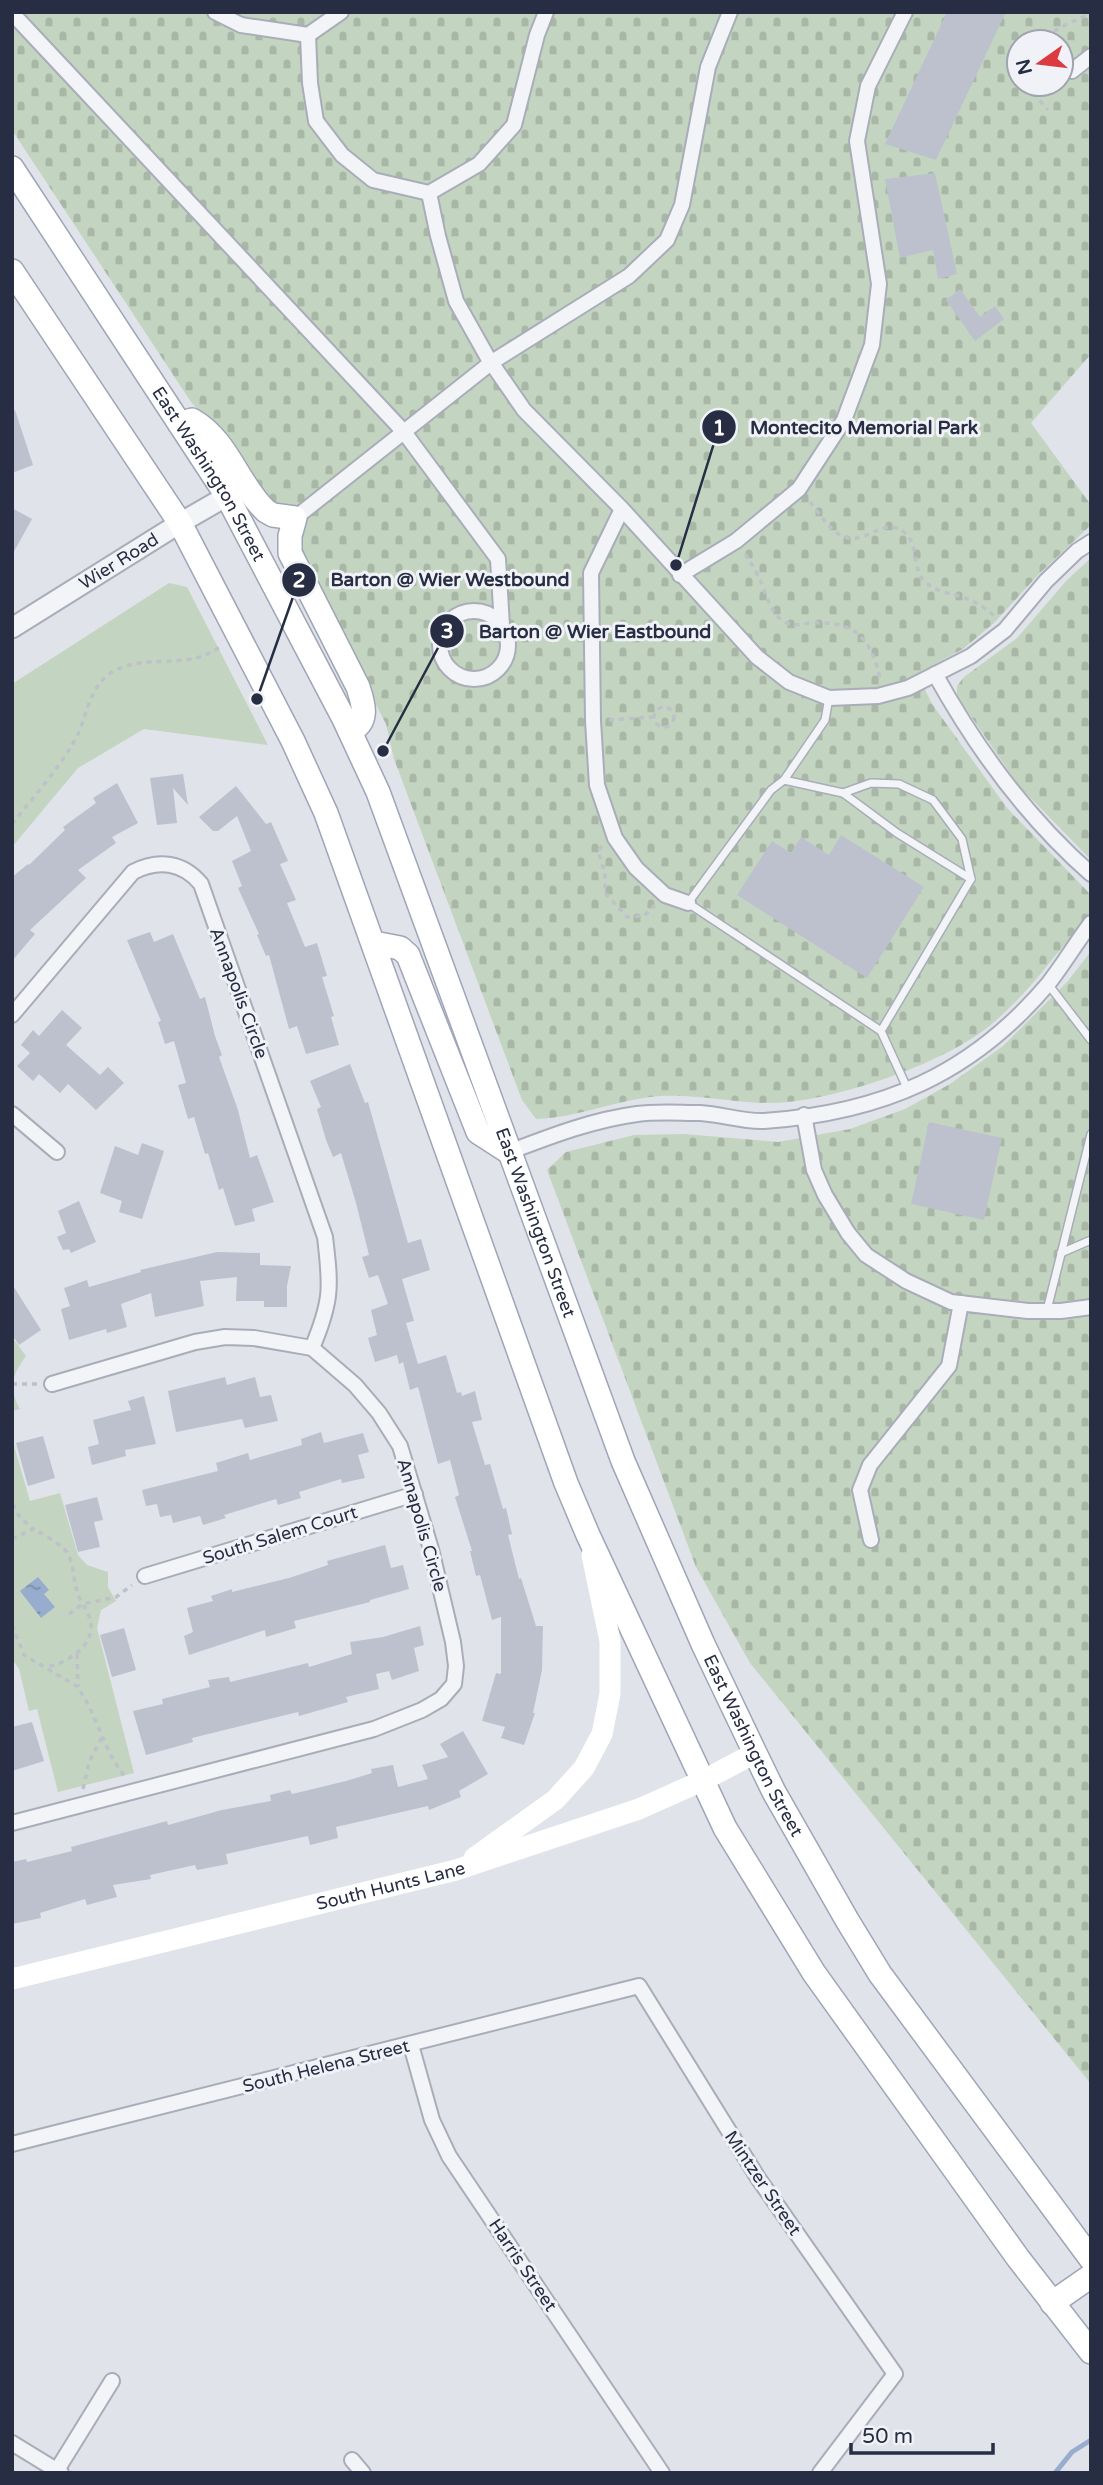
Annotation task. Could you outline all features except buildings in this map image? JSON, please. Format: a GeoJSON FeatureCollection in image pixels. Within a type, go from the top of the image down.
{"type":"FeatureCollection","features":[{"type":"Feature","properties":{"kind":"main road","name":"East Washington Street"},"geometry":{"type":"LineString","coordinates":[[12,168],[227,496],[350,731],[378,792],[623,1461],[702,1644],[774,1792],[880,1974],[1091,2259]]}},
{"type":"Feature","properties":{"kind":"main road"},"geometry":{"type":"LineString","coordinates":[[12,271],[180,523],[293,741],[326,813],[566,1483],[725,1828],[814,1973],[1052,2303],[1091,2352]]}},
{"type":"Feature","properties":{"kind":"main road"},"geometry":{"type":"LineString","coordinates":[[180,424],[192,420],[209,433],[266,511],[273,515],[295,517],[290,536],[290,553],[358,687],[363,704],[364,715],[361,723],[350,731]]}},
{"type":"Feature","properties":{"kind":"main road"},"geometry":{"type":"LineString","coordinates":[[374,943],[400,948],[408,955],[478,1132],[509,1152]]}},
{"type":"Feature","properties":{"kind":"main road"},"geometry":{"type":"LineString","coordinates":[[456,1870],[555,1800],[584,1768],[602,1734],[610,1694],[610,1641],[588,1535]]}},
{"type":"Feature","properties":{"kind":"main road","name":"South Hunts Lane"},"geometry":{"type":"LineString","coordinates":[[12,1979],[456,1870],[639,1809],[702,1781],[755,1753]]}},
{"type":"Feature","properties":{"kind":"main road"},"geometry":{"type":"LineString","coordinates":[[1052,2303],[1091,2276]]}},
{"type":"Feature","properties":{"kind":"street"},"geometry":{"type":"LineString","coordinates":[[215,12],[241,25],[308,35],[341,12]]}},
{"type":"Feature","properties":{"kind":"street"},"geometry":{"type":"LineString","coordinates":[[308,35],[310,83],[316,121],[342,155],[373,180],[429,192],[480,164],[514,125],[537,35],[546,12]]}},
{"type":"Feature","properties":{"kind":"street"},"geometry":{"type":"LineString","coordinates":[[295,517],[492,362],[629,276],[667,240],[682,205],[708,67],[730,12]]}},
{"type":"Feature","properties":{"kind":"street"},"geometry":{"type":"LineString","coordinates":[[680,575],[736,541],[799,489],[844,421],[872,345],[880,284],[857,141],[868,86],[905,12]]}},
{"type":"Feature","properties":{"kind":"street"},"geometry":{"type":"LineString","coordinates":[[12,13],[404,432],[498,559],[502,626],[509,648],[506,659],[491,676],[480,679],[469,679],[449,668],[440,648],[446,627],[453,618],[474,611],[485,613],[502,626]]}},
{"type":"Feature","properties":{"kind":"street"},"geometry":{"type":"LineString","coordinates":[[1075,68],[1091,55]]}},
{"type":"Feature","properties":{"kind":"street"},"geometry":{"type":"LineString","coordinates":[[429,192],[456,301],[524,410],[622,509],[757,657],[789,682],[829,698],[878,696],[908,688],[971,656],[1005,629],[1046,581],[1077,551],[1091,542]]}},
{"type":"Feature","properties":{"kind":"street","name":"Wier Road"},"geometry":{"type":"LineString","coordinates":[[12,628],[227,496]]}},
{"type":"Feature","properties":{"kind":"street"},"geometry":{"type":"LineString","coordinates":[[622,509],[591,573],[593,721],[597,785],[615,838],[636,868],[665,895],[688,903]]}},
{"type":"Feature","properties":{"kind":"street"},"geometry":{"type":"LineString","coordinates":[[935,674],[958,716],[1005,783],[1066,852],[1091,874]]}},
{"type":"Feature","properties":{"kind":"street","name":"Annapolis Circle"},"geometry":{"type":"LineString","coordinates":[[12,1015],[133,872],[148,864],[179,867],[192,874],[201,884],[325,1237],[330,1294],[326,1315],[312,1348],[355,1385],[379,1413],[400,1446],[431,1549],[456,1666],[454,1684],[441,1699],[422,1710],[374,1729],[12,1823]]}},
{"type":"Feature","properties":{"kind":"street"},"geometry":{"type":"LineString","coordinates":[[509,1152],[567,1129],[638,1114],[704,1113],[761,1121],[866,1106],[908,1090],[963,1062],[1007,1024],[1048,984],[1091,923]]}},
{"type":"Feature","properties":{"kind":"street"},"geometry":{"type":"LineString","coordinates":[[12,1114],[57,1153]]}},
{"type":"Feature","properties":{"kind":"street"},"geometry":{"type":"LineString","coordinates":[[804,1115],[814,1170],[837,1214],[866,1255],[906,1281],[951,1302],[1028,1311],[1091,1307]]}},
{"type":"Feature","properties":{"kind":"street"},"geometry":{"type":"LineString","coordinates":[[871,1539],[860,1490],[870,1465],[949,1366],[961,1303]]}},
{"type":"Feature","properties":{"kind":"street"},"geometry":{"type":"LineString","coordinates":[[52,1384],[195,1342],[225,1337],[254,1338],[312,1348]]}},
{"type":"Feature","properties":{"kind":"street","name":"South Salem Court"},"geometry":{"type":"LineString","coordinates":[[145,1576],[415,1494]]}},
{"type":"Feature","properties":{"kind":"street","name":"South Helena Street"},"geometry":{"type":"LineString","coordinates":[[12,2144],[639,1986]]}},
{"type":"Feature","properties":{"kind":"street","name":"Mintzer Street"},"geometry":{"type":"LineString","coordinates":[[639,1986],[758,2178],[895,2374],[820,2473]]}},
{"type":"Feature","properties":{"kind":"street","name":"Harris Street"},"geometry":{"type":"LineString","coordinates":[[411,2045],[432,2120],[449,2156],[662,2473]]}},
{"type":"Feature","properties":{"kind":"street"},"geometry":{"type":"LineString","coordinates":[[12,2443],[59,2472],[112,2381]]}},
{"type":"Feature","properties":{"kind":"street"},"geometry":{"type":"LineString","coordinates":[[352,2460],[363,2473]]}},
{"type":"Feature","properties":{"kind":"lane"},"geometry":{"type":"LineString","coordinates":[[829,698],[825,720],[784,780],[771,790],[688,903],[881,1031],[908,1090]]}},
{"type":"Feature","properties":{"kind":"lane"},"geometry":{"type":"LineString","coordinates":[[784,780],[843,793],[897,833],[971,879]]}},
{"type":"Feature","properties":{"kind":"lane"},"geometry":{"type":"LineString","coordinates":[[843,793],[871,783],[899,784],[933,800],[962,839],[971,879],[881,1031]]}},
{"type":"Feature","properties":{"kind":"lane"},"geometry":{"type":"LineString","coordinates":[[1048,984],[1091,1040]]}},
{"type":"Feature","properties":{"kind":"lane"},"geometry":{"type":"LineString","coordinates":[[1047,1311],[1091,1135]]}},
{"type":"Feature","properties":{"kind":"lane"},"geometry":{"type":"LineString","coordinates":[[1061,1253],[1091,1240]]}},
{"type":"Feature","properties":{"kind":"path"},"geometry":{"type":"LineString","coordinates":[[1062,28],[1091,14]]}},
{"type":"Feature","properties":{"kind":"path"},"geometry":{"type":"LineString","coordinates":[[1037,98],[1048,110]]}},
{"type":"Feature","properties":{"kind":"path"},"geometry":{"type":"LineString","coordinates":[[799,489],[833,530],[849,539],[859,538],[882,528],[895,528],[904,532],[911,541],[920,576],[936,589],[985,608],[1005,629]]}},
{"type":"Feature","properties":{"kind":"path"},"geometry":{"type":"LineString","coordinates":[[736,541],[760,579],[775,615],[798,626],[835,622],[846,625],[867,643],[879,674],[881,684],[878,696]]}},
{"type":"Feature","properties":{"kind":"path"},"geometry":{"type":"LineString","coordinates":[[12,824],[57,768],[76,737],[99,683],[108,675],[118,668],[202,656],[223,645]]}},
{"type":"Feature","properties":{"kind":"path"},"geometry":{"type":"LineString","coordinates":[[665,706],[672,709],[674,716],[673,722],[664,727],[656,723],[653,717],[658,708],[665,706]]}},
{"type":"Feature","properties":{"kind":"path"},"geometry":{"type":"LineString","coordinates":[[593,721],[653,717]]}},
{"type":"Feature","properties":{"kind":"path"},"geometry":{"type":"LineString","coordinates":[[615,838],[598,851],[606,873],[605,893],[628,916],[635,918],[645,916],[665,895]]}},
{"type":"Feature","properties":{"kind":"path"},"geometry":{"type":"LineString","coordinates":[[12,1384],[52,1384]]}},
{"type":"Feature","properties":{"kind":"path"},"geometry":{"type":"LineString","coordinates":[[12,1504],[19,1516],[33,1529],[65,1550],[77,1593],[92,1627],[90,1635],[77,1653],[66,1661],[44,1667]]}},
{"type":"Feature","properties":{"kind":"path"},"geometry":{"type":"LineString","coordinates":[[12,1539],[21,1532],[33,1529]]}},
{"type":"Feature","properties":{"kind":"path"},"geometry":{"type":"LineString","coordinates":[[69,1614],[83,1604],[116,1597],[145,1576]]}},
{"type":"Feature","properties":{"kind":"path"},"geometry":{"type":"LineString","coordinates":[[12,1625],[24,1655],[78,1687]]}},
{"type":"Feature","properties":{"kind":"path"},"geometry":{"type":"LineString","coordinates":[[77,1653],[78,1687],[110,1754],[134,1791]]}},
{"type":"Feature","properties":{"kind":"path"},"geometry":{"type":"LineString","coordinates":[[81,1805],[84,1776],[102,1737]]}},
{"type":"Feature","properties":{"kind":"green space"},"geometry":{"type":"Polygon","coordinates":[[[12,12],[1091,12],[1091,354],[1031,423],[1091,505],[1091,525],[1040,573],[994,623],[963,649],[917,674],[932,704],[1007,808],[1091,895],[1091,911],[1031,986],[993,1023],[948,1052],[888,1078],[825,1096],[796,1101],[757,1103],[660,1096],[536,1119],[522,1100],[394,759],[386,724],[300,558],[233,449],[191,402],[12,130],[12,12]]]}},
{"type":"Feature","properties":{"kind":"green space"},"geometry":{"type":"Polygon","coordinates":[[[1091,558],[1091,860],[1019,786],[957,696],[957,686],[964,677],[1017,638],[1067,580],[1091,558]]]}},
{"type":"Feature","properties":{"kind":"green space"},"geometry":{"type":"Polygon","coordinates":[[[169,583],[187,587],[268,745],[144,729],[78,768],[12,847],[12,684],[169,583]]]}},
{"type":"Feature","properties":{"kind":"green space"},"geometry":{"type":"Polygon","coordinates":[[[1091,951],[1091,2084],[750,1663],[696,1567],[547,1170],[566,1152],[634,1135],[684,1134],[778,1142],[850,1129],[905,1109],[950,1084],[1003,1046],[1068,981],[1091,951]]]}},
{"type":"Feature","properties":{"kind":"green space"},"geometry":{"type":"Polygon","coordinates":[[[12,1337],[26,1356],[13,1381],[14,1394],[20,1409],[12,1411],[12,1337]]]}},
{"type":"Feature","properties":{"kind":"green space"},"geometry":{"type":"Polygon","coordinates":[[[12,1439],[30,1501],[60,1493],[78,1555],[87,1565],[108,1572],[108,1587],[116,1601],[101,1610],[97,1628],[134,1773],[58,1792],[37,1709],[29,1711],[19,1669],[12,1659],[12,1439]]]}},
{"type":"Feature","properties":{"kind":"water"},"geometry":{"type":"Polygon","coordinates":[[[38,1577],[49,1590],[44,1594],[55,1607],[41,1618],[20,1591],[38,1577]]]}},
{"type":"Feature","properties":{"kind":"waterway"},"geometry":{"type":"LineString","coordinates":[[1055,2473],[1072,2452],[1091,2440]]}},
{"type":"Feature","properties":{"kind":"place","name":"Montecito Memorial Park"},"geometry":{"type":"Point","coordinates":[676,565]}},
{"type":"Feature","properties":{"kind":"place","name":"Barton @ Wier Westbound"},"geometry":{"type":"Point","coordinates":[257,699]}},
{"type":"Feature","properties":{"kind":"place","name":"Barton @ Wier Eastbound"},"geometry":{"type":"Point","coordinates":[383,751]}}]}
